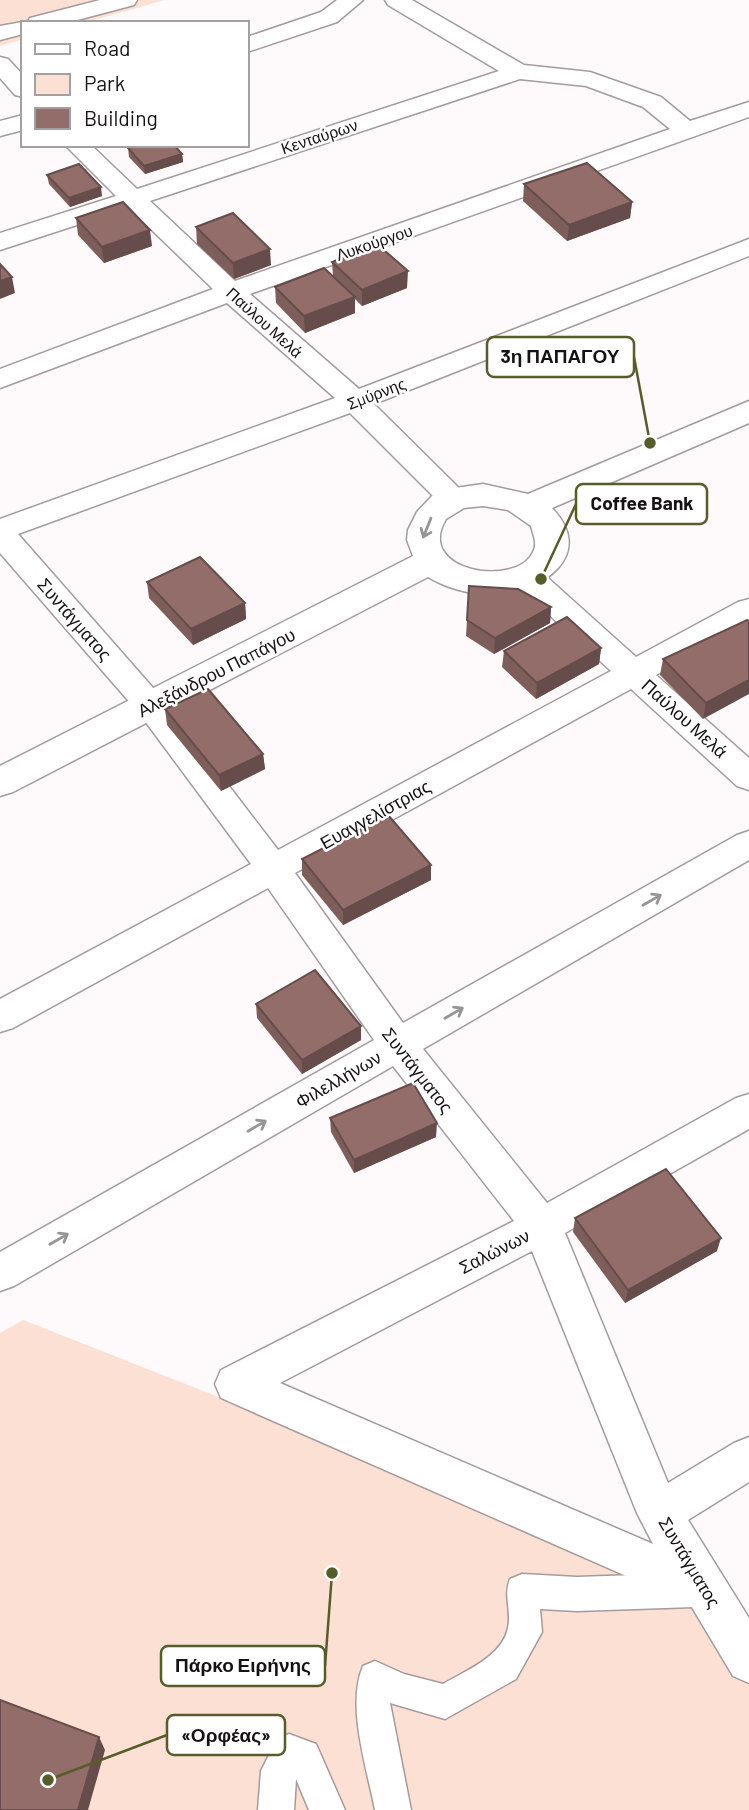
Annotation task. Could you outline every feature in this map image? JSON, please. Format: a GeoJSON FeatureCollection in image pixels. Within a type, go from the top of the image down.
{"type":"FeatureCollection","features":[{"type":"Feature","properties":{"kind":"street"},"geometry":{"type":"LineString","coordinates":[[46,21],[126,0]]}},
{"type":"Feature","properties":{"kind":"street"},"geometry":{"type":"LineString","coordinates":[[248,45],[329,17],[352,0]]}},
{"type":"Feature","properties":{"kind":"street"},"geometry":{"type":"LineString","coordinates":[[396,0],[518,72],[590,79],[652,102],[687,131]]}},
{"type":"Feature","properties":{"kind":"street"},"geometry":{"type":"LineString","coordinates":[[0,33],[21,28]]}},
{"type":"Feature","properties":{"kind":"street"},"geometry":{"type":"LineString","coordinates":[[0,64],[21,88]]}},
{"type":"Feature","properties":{"kind":"street","name":"Κενταύρων"},"geometry":{"type":"LineString","coordinates":[[0,242],[518,72]]}},
{"type":"Feature","properties":{"kind":"street","name":"Λυκούργου"},"geometry":{"type":"LineString","coordinates":[[0,379],[231,292],[749,109]]}},
{"type":"Feature","properties":{"kind":"street"},"geometry":{"type":"LineString","coordinates":[[0,129],[21,123]]}},
{"type":"Feature","properties":{"kind":"street","name":"Παύλου Μελά"},"geometry":{"type":"LineString","coordinates":[[79,147],[231,292],[355,401],[453,499]]}},
{"type":"Feature","properties":{"kind":"street","name":"Σμύρνης"},"geometry":{"type":"LineString","coordinates":[[0,531],[355,401],[749,247]]}},
{"type":"Feature","properties":{"kind":"street"},"geometry":{"type":"LineString","coordinates":[[528,506],[749,411]]}},
{"type":"Feature","properties":{"kind":"street"},"geometry":{"type":"LineString","coordinates":[[497,496],[528,506],[547,522],[553,542],[547,561],[527,577],[507,583],[464,581],[445,573],[431,561],[424,549],[422,536],[426,523],[435,512],[453,499],[497,496]]}},
{"type":"Feature","properties":{"kind":"street","name":"Συντάγματος"},"geometry":{"type":"LineString","coordinates":[[0,531],[150,705],[274,870],[398,1045],[542,1226],[659,1513],[749,1660]]}},
{"type":"Feature","properties":{"kind":"street","name":"Αλεξάνδρου Παπάγου"},"geometry":{"type":"LineString","coordinates":[[0,782],[431,561]]}},
{"type":"Feature","properties":{"kind":"street","name":"Παύλου Μελά"},"geometry":{"type":"LineString","coordinates":[[527,577],[749,777]]}},
{"type":"Feature","properties":{"kind":"street","name":"Ευαγγελίστριας"},"geometry":{"type":"LineString","coordinates":[[0,1017],[749,610]]}},
{"type":"Feature","properties":{"kind":"street","name":"Φιλελλήνων"},"geometry":{"type":"LineString","coordinates":[[0,1273],[749,844]]}},
{"type":"Feature","properties":{"kind":"street","name":"Σαλώνων"},"geometry":{"type":"LineString","coordinates":[[706,1590],[236,1384],[542,1226],[749,1110]]}},
{"type":"Feature","properties":{"kind":"street"},"geometry":{"type":"LineString","coordinates":[[659,1513],[749,1458]]}},
{"type":"Feature","properties":{"kind":"street"},"geometry":{"type":"LineString","coordinates":[[393,1810],[373,1705],[375,1678],[400,1689],[445,1702],[504,1667],[525,1632],[522,1591],[577,1594],[706,1590]]}},
{"type":"Feature","properties":{"kind":"street"},"geometry":{"type":"LineString","coordinates":[[276,1810],[279,1771],[289,1751],[304,1756],[327,1810]]}},
{"type":"Feature","properties":{"kind":"green space"},"geometry":{"type":"Polygon","coordinates":[[[0,0],[165,0],[90,21],[21,21],[21,40],[0,46],[0,0]]]}},
{"type":"Feature","properties":{"kind":"green space"},"geometry":{"type":"Polygon","coordinates":[[[23,1320],[706,1589],[749,1684],[749,1810],[0,1810],[0,1333],[23,1320]]]}},
{"type":"Feature","properties":{"kind":"building"},"geometry":{"type":"Polygon","coordinates":[[[176,147],[182,154],[144,166],[128,148],[176,147]]]}},
{"type":"Feature","properties":{"kind":"building"},"geometry":{"type":"Polygon","coordinates":[[[587,163],[632,202],[569,225],[524,184],[587,163]]]}},
{"type":"Feature","properties":{"kind":"building"},"geometry":{"type":"Polygon","coordinates":[[[79,164],[101,187],[69,198],[47,175],[79,164]]]}},
{"type":"Feature","properties":{"kind":"building"},"geometry":{"type":"Polygon","coordinates":[[[123,202],[150,230],[102,247],[76,218],[123,202]]]}},
{"type":"Feature","properties":{"kind":"building"},"geometry":{"type":"Polygon","coordinates":[[[233,213],[270,249],[233,263],[196,227],[233,213]]]}},
{"type":"Feature","properties":{"kind":"building"},"geometry":{"type":"Polygon","coordinates":[[[377,244],[408,271],[362,290],[332,262],[377,244]]]}},
{"type":"Feature","properties":{"kind":"building"},"geometry":{"type":"Polygon","coordinates":[[[0,264],[12,277],[0,281],[0,264]]]}},
{"type":"Feature","properties":{"kind":"building"},"geometry":{"type":"Polygon","coordinates":[[[324,268],[355,297],[304,316],[275,287],[324,268]]]}},
{"type":"Feature","properties":{"kind":"building"},"geometry":{"type":"Polygon","coordinates":[[[200,557],[245,603],[191,629],[147,582],[200,557]]]}},
{"type":"Feature","properties":{"kind":"building"},"geometry":{"type":"Polygon","coordinates":[[[469,586],[518,589],[551,607],[495,638],[467,620],[469,586]]]}},
{"type":"Feature","properties":{"kind":"building"},"geometry":{"type":"Polygon","coordinates":[[[567,617],[601,648],[537,683],[504,651],[567,617]]]}},
{"type":"Feature","properties":{"kind":"building"},"geometry":{"type":"Polygon","coordinates":[[[747,620],[749,680],[706,703],[663,659],[747,620]]]}},
{"type":"Feature","properties":{"kind":"building"},"geometry":{"type":"Polygon","coordinates":[[[208,689],[263,754],[219,775],[165,709],[208,689]]]}},
{"type":"Feature","properties":{"kind":"building"},"geometry":{"type":"Polygon","coordinates":[[[388,815],[431,865],[343,910],[302,859],[388,815]]]}},
{"type":"Feature","properties":{"kind":"building"},"geometry":{"type":"Polygon","coordinates":[[[315,970],[361,1026],[302,1060],[256,1004],[315,970]]]}},
{"type":"Feature","properties":{"kind":"building"},"geometry":{"type":"Polygon","coordinates":[[[413,1083],[437,1123],[354,1160],[330,1118],[413,1083]]]}},
{"type":"Feature","properties":{"kind":"building"},"geometry":{"type":"Polygon","coordinates":[[[666,1169],[721,1238],[628,1290],[575,1218],[666,1169]]]}},
{"type":"Feature","properties":{"kind":"building"},"geometry":{"type":"Polygon","coordinates":[[[0,1700],[99,1737],[78,1810],[0,1810],[0,1700]]]}},
{"type":"Feature","properties":{"kind":"place","name":"3η ΠΑΠΑΓΟΥ"},"geometry":{"type":"Point","coordinates":[650,443]}},
{"type":"Feature","properties":{"kind":"place","name":"Coffee Bank"},"geometry":{"type":"Point","coordinates":[541,579]}},
{"type":"Feature","properties":{"kind":"place","name":"Πάρκο Ειρήνης"},"geometry":{"type":"Point","coordinates":[332,1573]}},
{"type":"Feature","properties":{"kind":"place","name":"«Ορφέας»"},"geometry":{"type":"Point","coordinates":[48,1780]}}]}
